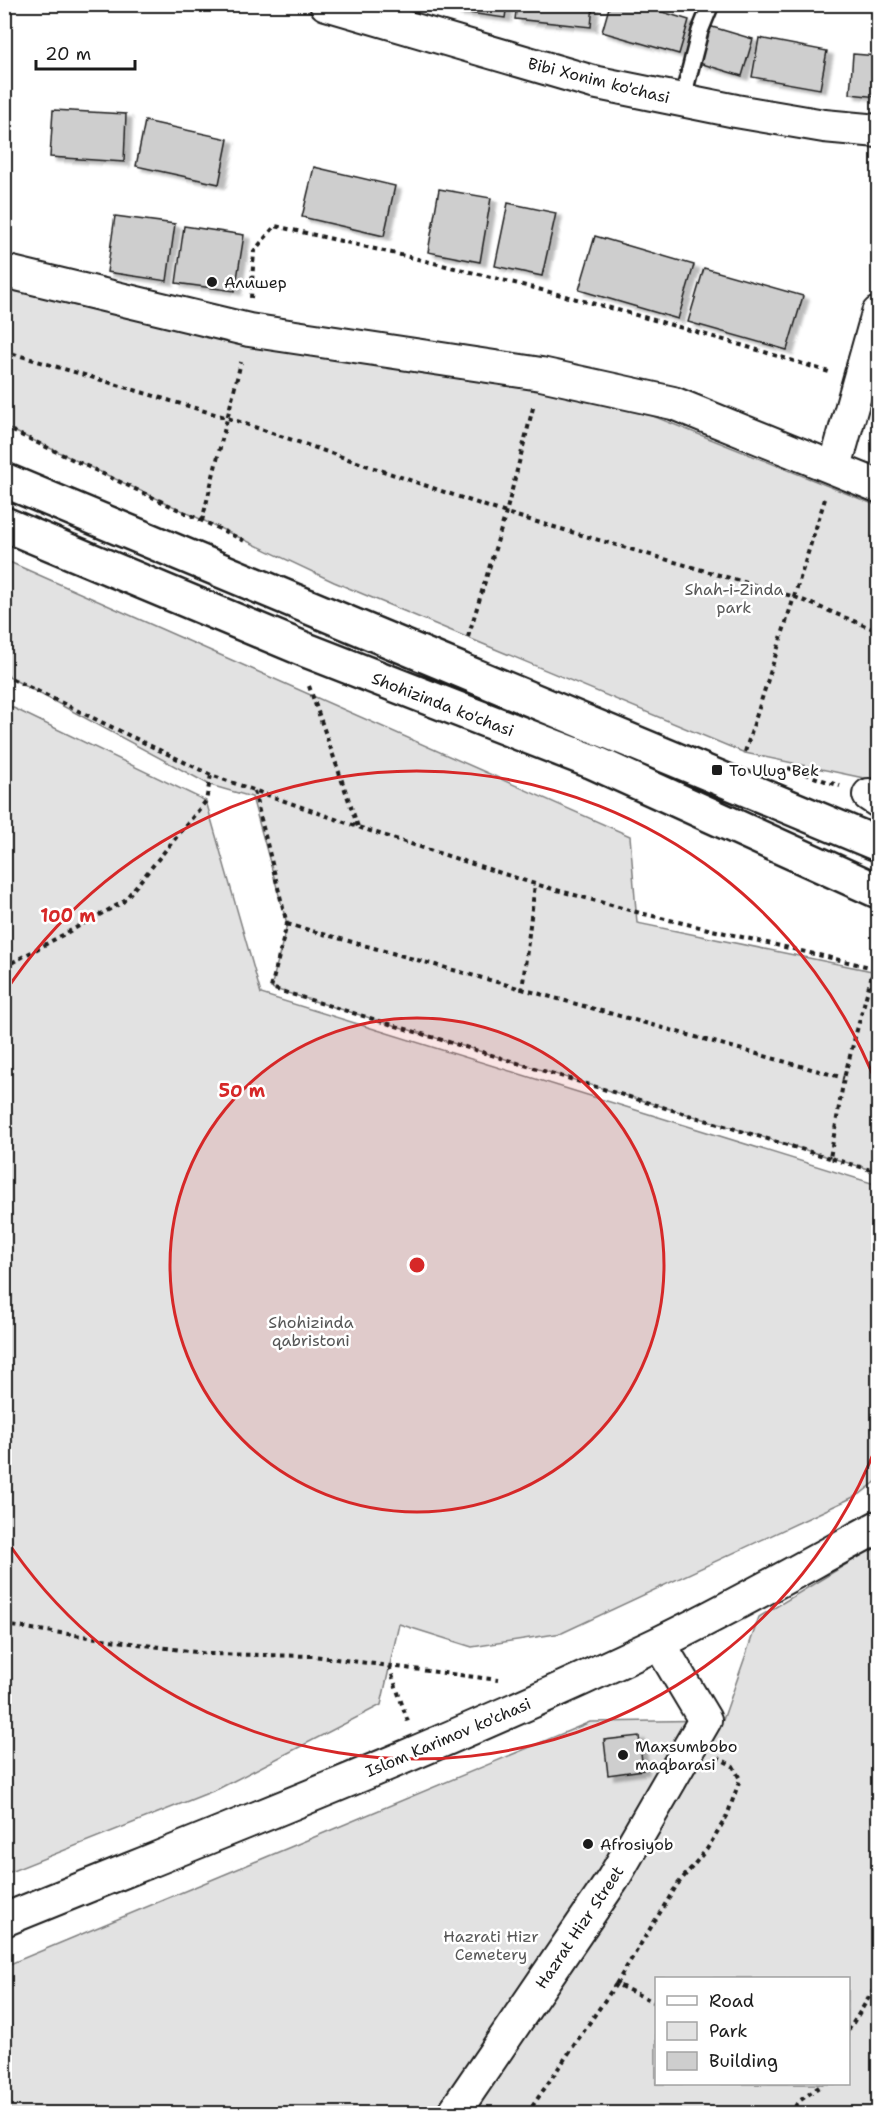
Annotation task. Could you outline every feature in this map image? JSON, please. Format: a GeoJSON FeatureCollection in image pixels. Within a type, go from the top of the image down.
{"type":"FeatureCollection","features":[{"type":"Feature","properties":{"kind":"main road"},"geometry":{"type":"LineString","coordinates":[[4,480],[879,844]]}},
{"type":"Feature","properties":{"kind":"main road","name":"Shohizinda ko'chasi"},"geometry":{"type":"LineString","coordinates":[[4,524],[306,650],[591,761],[879,891]]}},
{"type":"Feature","properties":{"kind":"street","name":"Bibi Xonim ko'chasi"},"geometry":{"type":"LineString","coordinates":[[326,4],[594,82],[682,101],[824,126],[879,131]]}},
{"type":"Feature","properties":{"kind":"street"},"geometry":{"type":"LineString","coordinates":[[4,271],[249,330],[542,374],[674,403],[879,486]]}},
{"type":"Feature","properties":{"kind":"street"},"geometry":{"type":"LineString","coordinates":[[835,467],[879,313]]}},
{"type":"Feature","properties":{"kind":"street","name":"Islom Karimov ko'chasi"},"geometry":{"type":"LineString","coordinates":[[4,1920],[418,1750],[658,1643],[879,1527]]}},
{"type":"Feature","properties":{"kind":"street","name":"Hazrat Hizr Street"},"geometry":{"type":"LineString","coordinates":[[453,2114],[613,1879],[705,1720],[658,1643]]}},
{"type":"Feature","properties":{"kind":"lane"},"geometry":{"type":"LineString","coordinates":[[682,101],[700,31],[711,4]]}},
{"type":"Feature","properties":{"kind":"path"},"geometry":{"type":"LineString","coordinates":[[202,521],[249,330],[255,251],[275,226],[449,265],[581,298],[732,341],[860,382]]}},
{"type":"Feature","properties":{"kind":"path"},"geometry":{"type":"LineString","coordinates":[[4,351],[228,418],[506,513],[795,597],[879,631]]}},
{"type":"Feature","properties":{"kind":"path"},"geometry":{"type":"LineString","coordinates":[[458,633],[468,637],[506,513],[542,374]]}},
{"type":"Feature","properties":{"kind":"path"},"geometry":{"type":"LineString","coordinates":[[4,427],[253,545]]}},
{"type":"Feature","properties":{"kind":"path"},"geometry":{"type":"LineString","coordinates":[[745,753],[835,467]]}},
{"type":"Feature","properties":{"kind":"path"},"geometry":{"type":"LineString","coordinates":[[4,675],[211,775],[358,827],[535,884],[640,912],[876,968]]}},
{"type":"Feature","properties":{"kind":"path"},"geometry":{"type":"LineString","coordinates":[[308,685],[358,827]]}},
{"type":"Feature","properties":{"kind":"path"},"geometry":{"type":"LineString","coordinates":[[4,966],[123,902],[206,801],[211,775]]}},
{"type":"Feature","properties":{"kind":"path"},"geometry":{"type":"LineString","coordinates":[[254,791],[287,924],[271,988],[879,1172]]}},
{"type":"Feature","properties":{"kind":"path"},"geometry":{"type":"LineString","coordinates":[[522,991],[535,884]]}},
{"type":"Feature","properties":{"kind":"path"},"geometry":{"type":"LineString","coordinates":[[287,924],[522,991],[844,1078]]}},
{"type":"Feature","properties":{"kind":"path"},"geometry":{"type":"LineString","coordinates":[[830,1158],[844,1078],[879,959]]}},
{"type":"Feature","properties":{"kind":"path"},"geometry":{"type":"LineString","coordinates":[[4,1625],[209,1654],[313,1656],[504,1681]]}},
{"type":"Feature","properties":{"kind":"path"},"geometry":{"type":"LineString","coordinates":[[389,1666],[418,1750]]}},
{"type":"Feature","properties":{"kind":"path"},"geometry":{"type":"LineString","coordinates":[[527,2114],[616,1984],[676,1885],[712,1841],[727,1816],[740,1779],[733,1766],[692,1743]]}},
{"type":"Feature","properties":{"kind":"path"},"geometry":{"type":"LineString","coordinates":[[850,2023],[879,1983]]}},
{"type":"Feature","properties":{"kind":"path"},"geometry":{"type":"LineString","coordinates":[[616,1984],[655,2002]]}},
{"type":"Feature","properties":{"kind":"path"},"geometry":{"type":"LineString","coordinates":[[790,2114],[798,2102],[821,2085]]}},
{"type":"Feature","properties":{"kind":"green space","name":"Shah-i-Zinda park"},"geometry":{"type":"Polygon","coordinates":[[[4,273],[249,330],[643,412],[878,506],[878,781],[745,753],[334,582],[5,427],[4,273]]]}},
{"type":"Feature","properties":{"kind":"green space"},"geometry":{"type":"Polygon","coordinates":[[[5,560],[630,836],[637,923],[872,971],[878,975],[878,1172],[271,988],[287,924],[252,797],[210,785],[5,675],[5,560]]]}},
{"type":"Feature","properties":{"kind":"green space","name":"Shohizinda qabristoni"},"geometry":{"type":"Polygon","coordinates":[[[5,704],[206,801],[261,994],[878,1185],[878,1480],[860,1494],[562,1633],[472,1647],[399,1624],[381,1705],[218,1789],[5,1874],[5,704]]]}},
{"type":"Feature","properties":{"kind":"green space","name":"Hazrati Hizr Cemetery"},"geometry":{"type":"Polygon","coordinates":[[[878,1545],[878,2113],[5,2114],[5,1966],[590,1722],[723,1720],[759,1617],[878,1545]]]}},
{"type":"Feature","properties":{"kind":"building"},"geometry":{"type":"Polygon","coordinates":[[[456,4],[507,4],[505,18],[455,11],[456,4]]]}},
{"type":"Feature","properties":{"kind":"building"},"geometry":{"type":"Polygon","coordinates":[[[517,4],[593,4],[591,27],[515,19],[517,4]]]}},
{"type":"Feature","properties":{"kind":"building"},"geometry":{"type":"Polygon","coordinates":[[[610,4],[636,4],[689,20],[679,54],[602,32],[610,4]]]}},
{"type":"Feature","properties":{"kind":"building"},"geometry":{"type":"Polygon","coordinates":[[[709,26],[753,39],[742,76],[699,63],[709,26]]]}},
{"type":"Feature","properties":{"kind":"building"},"geometry":{"type":"Polygon","coordinates":[[[759,38],[827,51],[820,89],[752,77],[759,38]]]}},
{"type":"Feature","properties":{"kind":"building"},"geometry":{"type":"Polygon","coordinates":[[[853,54],[878,56],[878,97],[850,94],[853,54]]]}},
{"type":"Feature","properties":{"kind":"building"},"geometry":{"type":"Polygon","coordinates":[[[53,110],[126,114],[124,162],[50,157],[53,110]]]}},
{"type":"Feature","properties":{"kind":"building"},"geometry":{"type":"Polygon","coordinates":[[[145,121],[228,139],[219,184],[136,166],[145,121]]]}},
{"type":"Feature","properties":{"kind":"building"},"geometry":{"type":"Polygon","coordinates":[[[314,167],[395,186],[384,236],[302,217],[314,167]]]}},
{"type":"Feature","properties":{"kind":"building"},"geometry":{"type":"Polygon","coordinates":[[[439,189],[491,198],[480,262],[428,252],[439,189]]]}},
{"type":"Feature","properties":{"kind":"building"},"geometry":{"type":"Polygon","coordinates":[[[508,203],[556,213],[542,276],[495,266],[508,203]]]}},
{"type":"Feature","properties":{"kind":"building"},"geometry":{"type":"Polygon","coordinates":[[[115,216],[175,224],[167,281],[107,272],[115,216]]]}},
{"type":"Feature","properties":{"kind":"building"},"geometry":{"type":"Polygon","coordinates":[[[184,226],[244,235],[235,291],[176,283],[184,226]]]}},
{"type":"Feature","properties":{"kind":"building"},"geometry":{"type":"Polygon","coordinates":[[[595,236],[694,265],[678,319],[579,290],[595,236]]]}},
{"type":"Feature","properties":{"kind":"building"},"geometry":{"type":"Polygon","coordinates":[[[704,268],[803,296],[787,350],[688,322],[704,268]]]}},
{"type":"Feature","properties":{"kind":"building","name":"Maxsumbobo maqbarasi"},"geometry":{"type":"Polygon","coordinates":[[[639,1736],[643,1770],[608,1775],[604,1740],[639,1736]]]}},
{"type":"Feature","properties":{"kind":"place","name":"Алишер"},"geometry":{"type":"Point","coordinates":[212,282]}},
{"type":"Feature","properties":{"kind":"place","name":"To Ulug Bek"},"geometry":{"type":"Point","coordinates":[717,770]}},
{"type":"Feature","properties":{"kind":"place","name":"Maxsumbobo maqbarasi"},"geometry":{"type":"Point","coordinates":[623,1755]}},
{"type":"Feature","properties":{"kind":"place","name":"Afrosiyob"},"geometry":{"type":"Point","coordinates":[588,1844]}}]}
